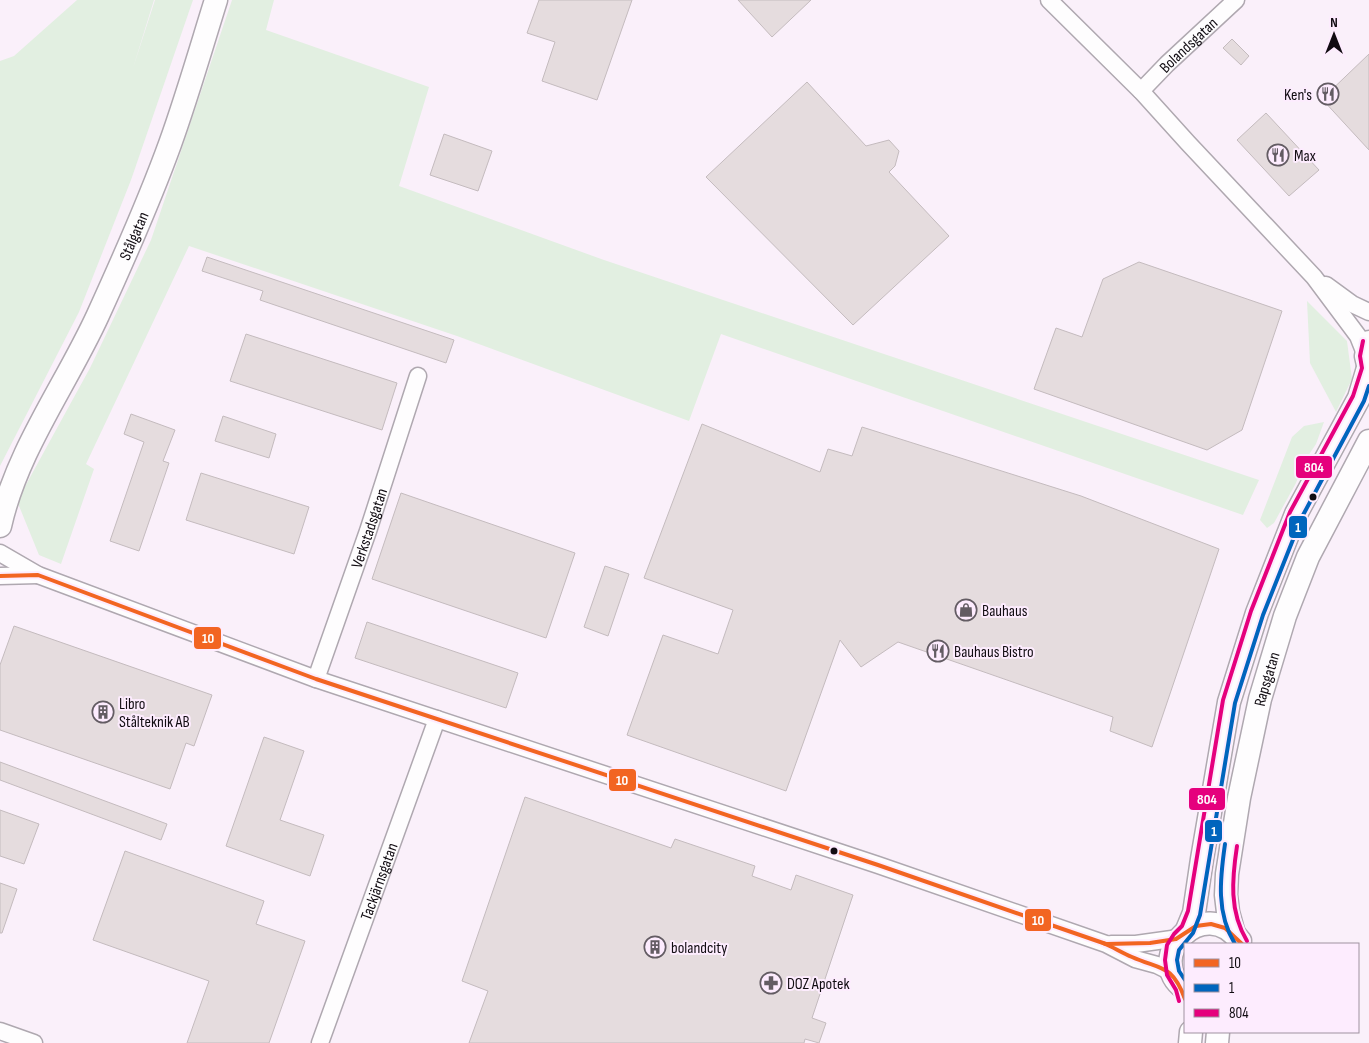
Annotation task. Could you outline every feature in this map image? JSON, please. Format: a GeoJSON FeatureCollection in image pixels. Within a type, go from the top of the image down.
{"type":"FeatureCollection","features":[{"type":"Feature","properties":{"kind":"street","name":"Stålgatan"},"geometry":{"type":"LineString","coordinates":[[0,526],[4,508],[22,461],[97,317],[147,204],[171,142],[216,0]]}},
{"type":"Feature","properties":{"kind":"street"},"geometry":{"type":"LineString","coordinates":[[1049,0],[1141,91],[1314,277],[1358,336],[1368,359]]}},
{"type":"Feature","properties":{"kind":"street","name":"Bolandsgatan"},"geometry":{"type":"LineString","coordinates":[[1141,91],[1167,64],[1236,0]]}},
{"type":"Feature","properties":{"kind":"street"},"geometry":{"type":"LineString","coordinates":[[1314,277],[1352,304],[1369,312]]}},
{"type":"Feature","properties":{"kind":"street","name":"Rapsgatan"},"geometry":{"type":"LineString","coordinates":[[1181,987],[1171,960],[1173,948],[1183,934],[1194,912],[1230,702],[1257,612],[1296,514],[1359,398],[1368,359]]}},
{"type":"Feature","properties":{"kind":"street","name":"Verkstadsgatan"},"geometry":{"type":"LineString","coordinates":[[316,679],[368,531],[418,376]]}},
{"type":"Feature","properties":{"kind":"street","name":"Rapsgatan"},"geometry":{"type":"LineString","coordinates":[[1238,939],[1228,912],[1226,895],[1227,874],[1239,798],[1260,699],[1285,616],[1308,557],[1369,441]]}},
{"type":"Feature","properties":{"kind":"street","name":"Stålgatan"},"geometry":{"type":"LineString","coordinates":[[0,490],[22,461]]}},
{"type":"Feature","properties":{"kind":"street"},"geometry":{"type":"LineString","coordinates":[[0,552],[38,575],[316,679],[878,865],[1106,944],[1135,959],[1157,965],[1181,987]]}},
{"type":"Feature","properties":{"kind":"street"},"geometry":{"type":"LineString","coordinates":[[0,576],[38,575]]}},
{"type":"Feature","properties":{"kind":"street","name":"Tackjärnsgatan"},"geometry":{"type":"LineString","coordinates":[[320,1043],[437,719]]}},
{"type":"Feature","properties":{"kind":"street"},"geometry":{"type":"LineString","coordinates":[[1106,944],[1136,944],[1183,934],[1202,924],[1219,925],[1238,939]]}},
{"type":"Feature","properties":{"kind":"street"},"geometry":{"type":"LineString","coordinates":[[0,1032],[30,1042]]}},
{"type":"Feature","properties":{"kind":"green space"},"geometry":{"type":"Polygon","coordinates":[[[77,0],[154,0],[133,68],[155,0],[193,0],[131,180],[79,312],[0,466],[0,61],[14,56],[77,0]]]}},
{"type":"Feature","properties":{"kind":"green space"},"geometry":{"type":"Polygon","coordinates":[[[232,0],[274,0],[266,30],[429,87],[399,186],[604,260],[1259,480],[1243,515],[721,334],[689,421],[457,336],[189,246],[86,464],[94,469],[61,564],[39,555],[17,501],[90,368],[151,240],[232,0]]]}},
{"type":"Feature","properties":{"kind":"green space"},"geometry":{"type":"Polygon","coordinates":[[[1307,301],[1347,341],[1352,379],[1336,412],[1310,363],[1307,301]]]}},
{"type":"Feature","properties":{"kind":"green space"},"geometry":{"type":"Polygon","coordinates":[[[1324,422],[1316,444],[1304,462],[1296,483],[1274,523],[1267,528],[1260,520],[1292,437],[1304,426],[1324,422]]]}},
{"type":"Feature","properties":{"kind":"building"},"geometry":{"type":"Polygon","coordinates":[[[539,0],[632,0],[597,100],[542,81],[555,42],[527,33],[539,0]]]}},
{"type":"Feature","properties":{"kind":"building"},"geometry":{"type":"Polygon","coordinates":[[[738,0],[811,0],[772,37],[738,0]]]}},
{"type":"Feature","properties":{"kind":"building"},"geometry":{"type":"Polygon","coordinates":[[[1232,39],[1249,56],[1241,65],[1223,48],[1232,39]]]}},
{"type":"Feature","properties":{"kind":"building"},"geometry":{"type":"Polygon","coordinates":[[[1369,54],[1369,150],[1322,99],[1369,54]]]}},
{"type":"Feature","properties":{"kind":"building"},"geometry":{"type":"Polygon","coordinates":[[[807,82],[866,146],[889,140],[899,151],[895,166],[889,172],[949,236],[853,325],[706,177],[807,82]]]}},
{"type":"Feature","properties":{"kind":"building","name":"Max"},"geometry":{"type":"Polygon","coordinates":[[[1266,113],[1319,170],[1289,196],[1237,140],[1266,113]]]}},
{"type":"Feature","properties":{"kind":"building"},"geometry":{"type":"Polygon","coordinates":[[[444,134],[492,151],[478,191],[430,175],[444,134]]]}},
{"type":"Feature","properties":{"kind":"building"},"geometry":{"type":"Polygon","coordinates":[[[207,257],[454,340],[446,363],[260,300],[263,291],[202,271],[207,257]]]}},
{"type":"Feature","properties":{"kind":"building"},"geometry":{"type":"Polygon","coordinates":[[[1139,262],[1282,311],[1242,430],[1207,450],[1034,389],[1056,328],[1082,337],[1103,279],[1139,262]]]}},
{"type":"Feature","properties":{"kind":"building"},"geometry":{"type":"Polygon","coordinates":[[[246,334],[397,383],[382,430],[230,381],[246,334]]]}},
{"type":"Feature","properties":{"kind":"building"},"geometry":{"type":"Polygon","coordinates":[[[131,414],[175,430],[163,461],[169,463],[139,551],[110,541],[144,442],[124,434],[131,414]]]}},
{"type":"Feature","properties":{"kind":"building"},"geometry":{"type":"Polygon","coordinates":[[[223,416],[276,434],[269,458],[215,441],[223,416]]]}},
{"type":"Feature","properties":{"kind":"building","name":"Bauhaus"},"geometry":{"type":"Polygon","coordinates":[[[702,424],[820,472],[828,449],[852,456],[862,427],[1081,496],[1219,549],[1152,747],[1110,731],[1113,717],[898,642],[861,667],[840,640],[786,791],[627,735],[663,635],[718,654],[733,610],[644,578],[702,424]]]}},
{"type":"Feature","properties":{"kind":"building"},"geometry":{"type":"Polygon","coordinates":[[[201,473],[309,507],[294,554],[186,520],[201,473]]]}},
{"type":"Feature","properties":{"kind":"building"},"geometry":{"type":"Polygon","coordinates":[[[401,493],[575,553],[546,638],[372,579],[401,493]]]}},
{"type":"Feature","properties":{"kind":"building"},"geometry":{"type":"Polygon","coordinates":[[[605,566],[629,574],[608,636],[584,627],[605,566]]]}},
{"type":"Feature","properties":{"kind":"building"},"geometry":{"type":"Polygon","coordinates":[[[367,622],[518,673],[506,708],[355,658],[367,622]]]}},
{"type":"Feature","properties":{"kind":"building","name":"Libro Stålteknik AB"},"geometry":{"type":"Polygon","coordinates":[[[14,626],[212,695],[194,746],[186,743],[170,789],[0,730],[0,665],[14,626]]]}},
{"type":"Feature","properties":{"kind":"building"},"geometry":{"type":"Polygon","coordinates":[[[264,737],[304,751],[280,820],[324,835],[310,876],[226,846],[264,737]]]}},
{"type":"Feature","properties":{"kind":"building"},"geometry":{"type":"Polygon","coordinates":[[[0,762],[167,824],[161,840],[0,780],[0,762]]]}},
{"type":"Feature","properties":{"kind":"building","name":"bolandcity"},"geometry":{"type":"Polygon","coordinates":[[[525,797],[671,848],[675,839],[755,866],[752,876],[791,890],[796,875],[853,895],[812,1018],[826,1023],[819,1043],[805,1039],[804,1043],[469,1043],[488,991],[462,981],[525,797]]]}},
{"type":"Feature","properties":{"kind":"building"},"geometry":{"type":"Polygon","coordinates":[[[0,810],[39,824],[24,864],[0,856],[0,810]]]}},
{"type":"Feature","properties":{"kind":"building"},"geometry":{"type":"Polygon","coordinates":[[[125,851],[264,901],[256,924],[305,941],[269,1043],[187,1043],[209,981],[93,940],[125,851]]]}},
{"type":"Feature","properties":{"kind":"building"},"geometry":{"type":"Polygon","coordinates":[[[0,883],[17,889],[2,933],[0,933],[0,883]]]}},
{"type":"Feature","properties":{"kind":"transit line","name":"804"},"geometry":{"type":"LineString","coordinates":[[1179,1001],[1176,990],[1167,975],[1165,960],[1167,945],[1182,926],[1188,911],[1223,700],[1251,611],[1290,512],[1353,396],[1362,368],[1360,356],[1363,341]]}},
{"type":"Feature","properties":{"kind":"transit line","name":"1"},"geometry":{"type":"LineString","coordinates":[[1185,943],[1193,933],[1200,915],[1235,703],[1263,615],[1302,517],[1364,401],[1369,386]]}},
{"type":"Feature","properties":{"kind":"transit line","name":"10"},"geometry":{"type":"LineString","coordinates":[[0,576],[38,575],[316,679],[878,865],[1106,944],[1150,943],[1176,939],[1196,926],[1211,924],[1225,928],[1241,943]]}},
{"type":"Feature","properties":{"kind":"transit line","name":"1"},"geometry":{"type":"LineString","coordinates":[[1225,844],[1221,883],[1222,908],[1234,943]]}},
{"type":"Feature","properties":{"kind":"transit line","name":"804"},"geometry":{"type":"LineString","coordinates":[[1237,846],[1233,895],[1237,918],[1247,941]]}},
{"type":"Feature","properties":{"kind":"transit line","name":"10"},"geometry":{"type":"LineString","coordinates":[[1103,943],[1164,970],[1175,980],[1184,997]]}},
{"type":"Feature","properties":{"kind":"transit line","name":"1"},"geometry":{"type":"LineString","coordinates":[[1184,944],[1179,950],[1177,960],[1179,971],[1184,978]]}},
{"type":"Feature","properties":{"kind":"place","name":"Ken's"},"geometry":{"type":"Point","coordinates":[1328,94]}},
{"type":"Feature","properties":{"kind":"place","name":"Max"},"geometry":{"type":"Point","coordinates":[1278,155]}},
{"type":"Feature","properties":{"kind":"place","name":"Bauhaus"},"geometry":{"type":"Point","coordinates":[966,610]}},
{"type":"Feature","properties":{"kind":"place","name":"Bauhaus Bistro"},"geometry":{"type":"Point","coordinates":[938,651]}},
{"type":"Feature","properties":{"kind":"place","name":"Libro Stålteknik AB"},"geometry":{"type":"Point","coordinates":[103,712]}},
{"type":"Feature","properties":{"kind":"place","name":"bolandcity"},"geometry":{"type":"Point","coordinates":[655,947]}},
{"type":"Feature","properties":{"kind":"place","name":"DOZ Apotek"},"geometry":{"type":"Point","coordinates":[771,983]}}]}
